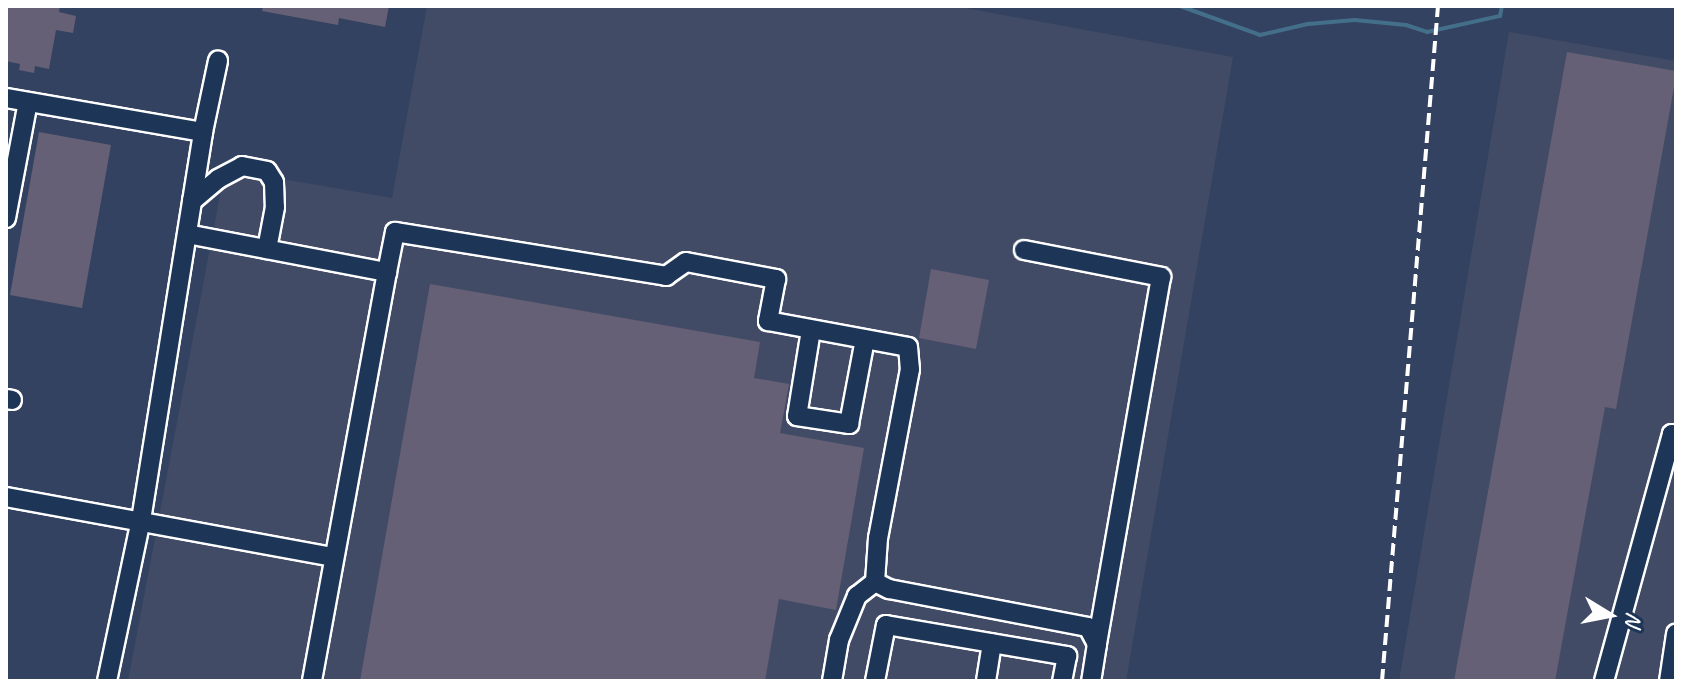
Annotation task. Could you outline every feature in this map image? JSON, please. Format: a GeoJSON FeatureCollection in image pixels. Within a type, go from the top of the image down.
{"type":"FeatureCollection","features":[{"type":"Feature","properties":{"kind":"street"},"geometry":{"type":"LineString","coordinates":[[107,681],[141,520],[203,132],[218,61]]}},
{"type":"Feature","properties":{"kind":"street"},"geometry":{"type":"LineString","coordinates":[[6,98],[203,132]]}},
{"type":"Feature","properties":{"kind":"street"},"geometry":{"type":"LineString","coordinates":[[6,218],[28,102]]}},
{"type":"Feature","properties":{"kind":"street"},"geometry":{"type":"LineString","coordinates":[[192,201],[218,179],[242,166],[267,171],[274,182],[275,207],[267,249]]}},
{"type":"Feature","properties":{"kind":"street"},"geometry":{"type":"LineString","coordinates":[[312,681],[395,232],[666,276],[686,262],[776,279],[768,321],[908,347],[910,369],[878,538],[875,582],[857,596],[839,640],[832,681]]}},
{"type":"Feature","properties":{"kind":"street"},"geometry":{"type":"LineString","coordinates":[[187,234],[387,272]]}},
{"type":"Feature","properties":{"kind":"street"},"geometry":{"type":"LineString","coordinates":[[1024,250],[1161,277],[1091,681]]}},
{"type":"Feature","properties":{"kind":"street"},"geometry":{"type":"LineString","coordinates":[[811,330],[797,416],[849,424],[865,339]]}},
{"type":"Feature","properties":{"kind":"street"},"geometry":{"type":"LineString","coordinates":[[1604,681],[1672,434],[1676,435]]}},
{"type":"Feature","properties":{"kind":"street"},"geometry":{"type":"LineString","coordinates":[[6,497],[334,557]]}},
{"type":"Feature","properties":{"kind":"street"},"geometry":{"type":"LineString","coordinates":[[875,582],[889,589],[1088,627],[1097,644]]}},
{"type":"Feature","properties":{"kind":"street"},"geometry":{"type":"LineString","coordinates":[[875,681],[886,625],[1067,656],[1062,681]]}},
{"type":"Feature","properties":{"kind":"street"},"geometry":{"type":"LineString","coordinates":[[1669,681],[1676,634]]}},
{"type":"Feature","properties":{"kind":"street"},"geometry":{"type":"LineString","coordinates":[[986,681],[992,643]]}},
{"type":"Feature","properties":{"kind":"shaded area"},"geometry":{"type":"Polygon","coordinates":[[[427,6],[954,6],[1233,57],[1126,681],[128,681],[225,169],[392,198],[427,6]]]}},
{"type":"Feature","properties":{"kind":"shaded area"},"geometry":{"type":"Polygon","coordinates":[[[1509,32],[1676,61],[1676,641],[1669,681],[1399,681],[1509,32]]]}},
{"type":"Feature","properties":{"kind":"building"},"geometry":{"type":"Polygon","coordinates":[[[6,6],[60,6],[59,12],[76,16],[73,33],[56,30],[49,69],[35,66],[34,73],[19,70],[20,64],[6,61],[6,6]]]}},
{"type":"Feature","properties":{"kind":"building"},"geometry":{"type":"Polygon","coordinates":[[[263,6],[389,6],[385,27],[339,18],[338,25],[262,11],[263,6]]]}},
{"type":"Feature","properties":{"kind":"building"},"geometry":{"type":"Polygon","coordinates":[[[1567,52],[1676,71],[1676,76],[1616,409],[1605,407],[1555,681],[1454,681],[1567,52]]]}},
{"type":"Feature","properties":{"kind":"building"},"geometry":{"type":"Polygon","coordinates":[[[39,132],[111,145],[82,308],[10,295],[39,132]]]}},
{"type":"Feature","properties":{"kind":"building"},"geometry":{"type":"Polygon","coordinates":[[[931,269],[989,280],[976,349],[919,338],[931,269]]]}},
{"type":"Feature","properties":{"kind":"building"},"geometry":{"type":"Polygon","coordinates":[[[430,284],[760,342],[754,378],[789,384],[780,433],[864,448],[836,610],[779,599],[765,681],[360,681],[430,284]]]}},
{"type":"Feature","properties":{"kind":"waterway"},"geometry":{"type":"LineString","coordinates":[[1180,6],[1260,35],[1308,24],[1355,20],[1406,25],[1427,32],[1500,16],[1502,6]]}},
{"type":"Feature","properties":{"kind":"railway"},"geometry":{"type":"LineString","coordinates":[[1382,681],[1438,6]]}}]}
